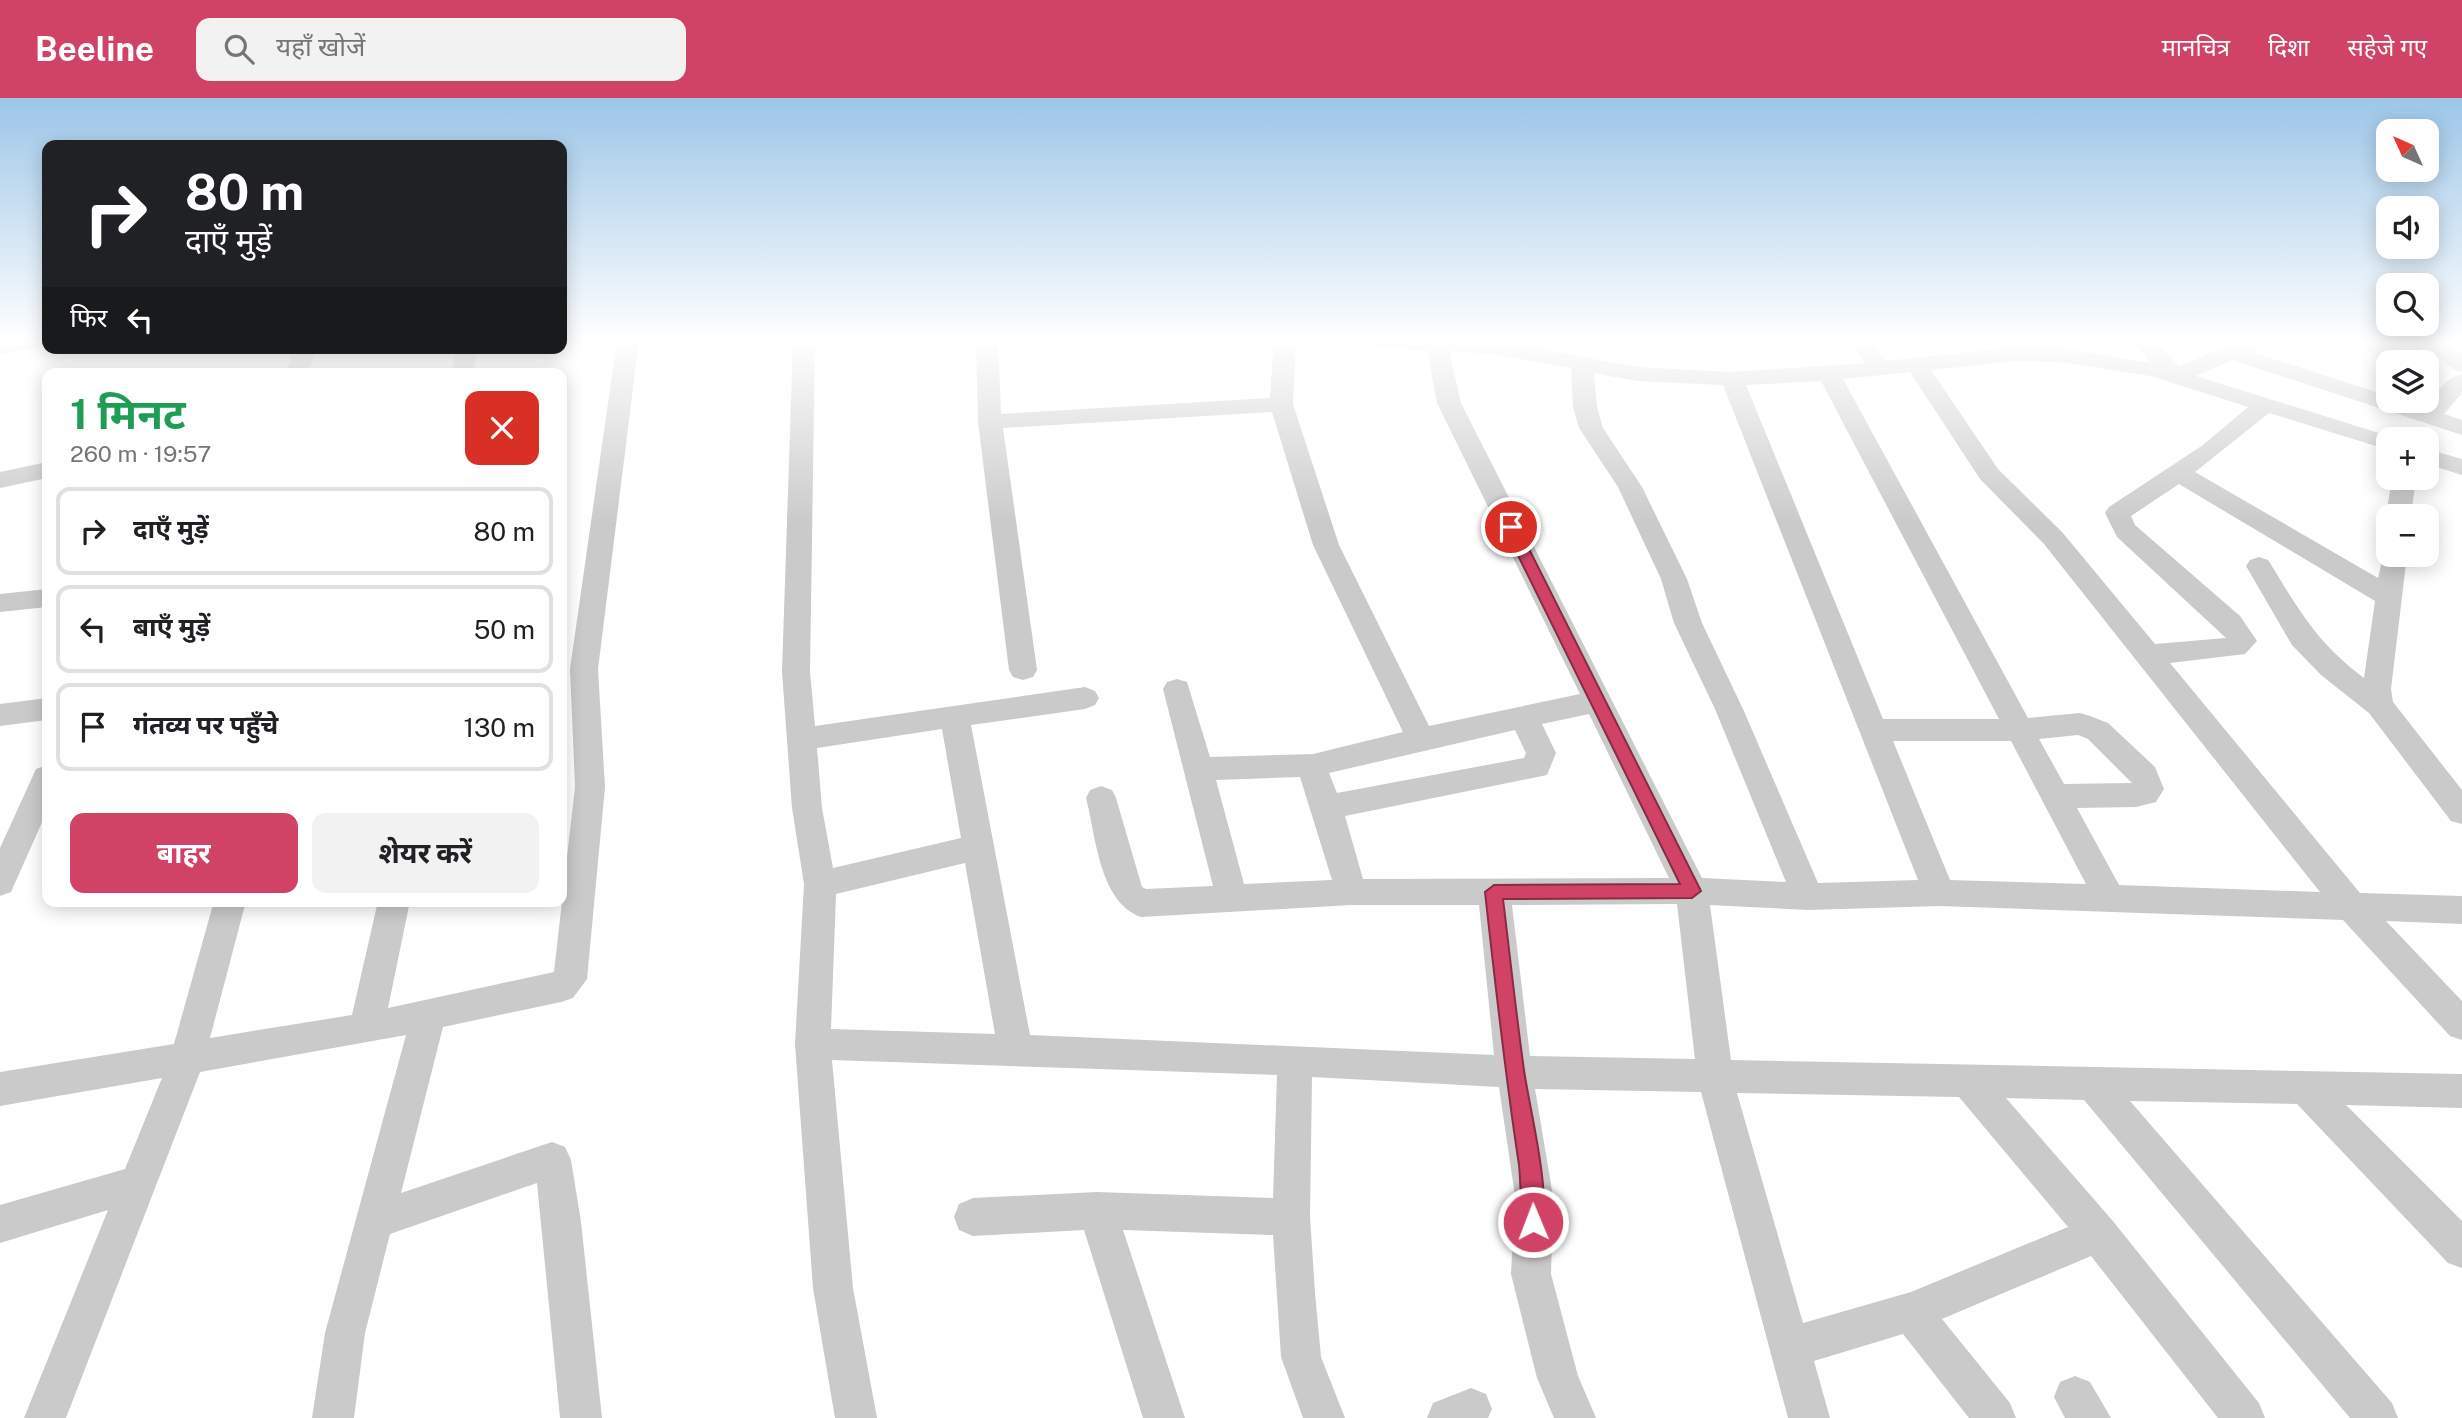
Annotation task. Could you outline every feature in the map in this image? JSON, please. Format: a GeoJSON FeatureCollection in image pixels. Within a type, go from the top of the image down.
{"type":"FeatureCollection","features":[{"type":"Feature","properties":{"kind":"street"},"geometry":{"type":"LineString","coordinates":[[0,1089],[187,1060],[428,1017],[552,990],[561,987],[570,979],[590,787],[586,753],[584,669],[619,402]]}},
{"type":"Feature","properties":{"kind":"street"},"geometry":{"type":"LineString","coordinates":[[803,402],[796,672],[807,808],[820,884],[813,1044],[833,1288],[856,1418]]}},
{"type":"Feature","properties":{"kind":"street"},"geometry":{"type":"LineString","coordinates":[[989,402],[1023,670]]}},
{"type":"Feature","properties":{"kind":"street"},"geometry":{"type":"LineString","coordinates":[[1449,402],[1692,891],[1715,1077],[1792,1348],[1809,1418]]}},
{"type":"Feature","properties":{"kind":"street"},"geometry":{"type":"LineString","coordinates":[[1585,402],[1591,428],[1630,487],[1674,579],[1688,623],[1729,709],[1808,897]]}},
{"type":"Feature","properties":{"kind":"street"},"geometry":{"type":"LineString","coordinates":[[1741,402],[1940,893]]}},
{"type":"Feature","properties":{"kind":"street"},"geometry":{"type":"LineString","coordinates":[[1844,402],[2110,899]]}},
{"type":"Feature","properties":{"kind":"street"},"geometry":{"type":"LineString","coordinates":[[1941,402],[1989,474],[2053,538],[2350,905],[2462,1025]]}},
{"type":"Feature","properties":{"kind":"street"},"geometry":{"type":"LineString","coordinates":[[2258,402],[2376,439]]}},
{"type":"Feature","properties":{"kind":"street"},"geometry":{"type":"LineString","coordinates":[[2382,402],[2462,428]]}},
{"type":"Feature","properties":{"kind":"street"},"geometry":{"type":"LineString","coordinates":[[2430,417],[2441,402]]}},
{"type":"Feature","properties":{"kind":"street"},"geometry":{"type":"LineString","coordinates":[[990,422],[1281,404],[1326,545],[1421,739]]}},
{"type":"Feature","properties":{"kind":"street"},"geometry":{"type":"LineString","coordinates":[[2147,655],[2235,647],[2243,641],[2235,629],[2126,531],[2118,518],[2128,504],[2213,450],[2266,404]]}},
{"type":"Feature","properties":{"kind":"street"},"geometry":{"type":"LineString","coordinates":[[2439,460],[2462,467]]}},
{"type":"Feature","properties":{"kind":"street"},"geometry":{"type":"LineString","coordinates":[[0,480],[42,471]]}},
{"type":"Feature","properties":{"kind":"street"},"geometry":{"type":"LineString","coordinates":[[2177,472],[2389,597]]}},
{"type":"Feature","properties":{"kind":"street"},"geometry":{"type":"LineString","coordinates":[[2259,566],[2302,638],[2331,668],[2379,705],[2462,812]]}},
{"type":"Feature","properties":{"kind":"street"},"geometry":{"type":"LineString","coordinates":[[2379,705],[2377,689],[2393,567]]}},
{"type":"Feature","properties":{"kind":"street"},"geometry":{"type":"LineString","coordinates":[[0,603],[42,599]]}},
{"type":"Feature","properties":{"kind":"street"},"geometry":{"type":"LineString","coordinates":[[1177,689],[1232,898]]}},
{"type":"Feature","properties":{"kind":"street"},"geometry":{"type":"LineString","coordinates":[[801,740],[1085,698]]}},
{"type":"Feature","properties":{"kind":"street"},"geometry":{"type":"LineString","coordinates":[[1197,769],[1315,765],[1329,759],[1598,701]]}},
{"type":"Feature","properties":{"kind":"street"},"geometry":{"type":"LineString","coordinates":[[0,715],[42,710]]}},
{"type":"Feature","properties":{"kind":"street"},"geometry":{"type":"LineString","coordinates":[[1327,807],[1536,767],[1541,753],[1524,717]]}},
{"type":"Feature","properties":{"kind":"street"},"geometry":{"type":"LineString","coordinates":[[955,719],[1015,1049]]}},
{"type":"Feature","properties":{"kind":"street"},"geometry":{"type":"LineString","coordinates":[[1874,730],[2020,730],[2071,723],[2089,726],[2144,775],[2149,789],[2145,794],[2136,795],[2055,796]]}},
{"type":"Feature","properties":{"kind":"street"},"geometry":{"type":"LineString","coordinates":[[1315,765],[1313,777],[1327,807],[1350,892]]}},
{"type":"Feature","properties":{"kind":"street"},"geometry":{"type":"LineString","coordinates":[[0,883],[42,788]]}},
{"type":"Feature","properties":{"kind":"street"},"geometry":{"type":"LineString","coordinates":[[1101,797],[1124,883],[1135,900],[1141,902],[1350,892],[1692,891],[1808,897],[1940,893],[2462,910]]}},
{"type":"Feature","properties":{"kind":"street"},"geometry":{"type":"LineString","coordinates":[[820,884],[979,846]]}},
{"type":"Feature","properties":{"kind":"street"},"geometry":{"type":"LineString","coordinates":[[1494,892],[1514,1072],[1534,1196],[1531,1274],[1558,1378],[1575,1418]]}},
{"type":"Feature","properties":{"kind":"street"},"geometry":{"type":"LineString","coordinates":[[45,1418],[187,1060],[228,907]]}},
{"type":"Feature","properties":{"kind":"street"},"geometry":{"type":"LineString","coordinates":[[366,1028],[393,907]]}},
{"type":"Feature","properties":{"kind":"street"},"geometry":{"type":"LineString","coordinates":[[333,1418],[345,1333],[428,1017]]}},
{"type":"Feature","properties":{"kind":"street"},"geometry":{"type":"LineString","coordinates":[[813,1044],[1295,1060],[1514,1072],[2306,1090],[2462,1091]]}},
{"type":"Feature","properties":{"kind":"street"},"geometry":{"type":"LineString","coordinates":[[1295,1060],[1292,1217],[1301,1357],[1324,1418]]}},
{"type":"Feature","properties":{"kind":"street"},"geometry":{"type":"LineString","coordinates":[[1968,1081],[2098,1234],[2244,1418]]}},
{"type":"Feature","properties":{"kind":"street"},"geometry":{"type":"LineString","coordinates":[[2093,1084],[2377,1418]]}},
{"type":"Feature","properties":{"kind":"street"},"geometry":{"type":"LineString","coordinates":[[2306,1090],[2462,1249]]}},
{"type":"Feature","properties":{"kind":"street"},"geometry":{"type":"LineString","coordinates":[[373,1221],[552,1160],[562,1222],[581,1418]]}},
{"type":"Feature","properties":{"kind":"street"},"geometry":{"type":"LineString","coordinates":[[0,1224],[138,1183]]}},
{"type":"Feature","properties":{"kind":"street"},"geometry":{"type":"LineString","coordinates":[[973,1217],[1097,1211],[1292,1217]]}},
{"type":"Feature","properties":{"kind":"street"},"geometry":{"type":"LineString","coordinates":[[1097,1211],[1164,1418]]}},
{"type":"Feature","properties":{"kind":"street"},"geometry":{"type":"LineString","coordinates":[[1792,1348],[1911,1312],[2098,1234]]}},
{"type":"Feature","properties":{"kind":"street"},"geometry":{"type":"LineString","coordinates":[[1911,1312],[1995,1418]]}},
{"type":"Feature","properties":{"kind":"route"},"geometry":{"type":"LineString","coordinates":[[1511,527],[1692,891],[1494,892],[1514,1072],[1534,1196],[1533,1222]]}}]}
